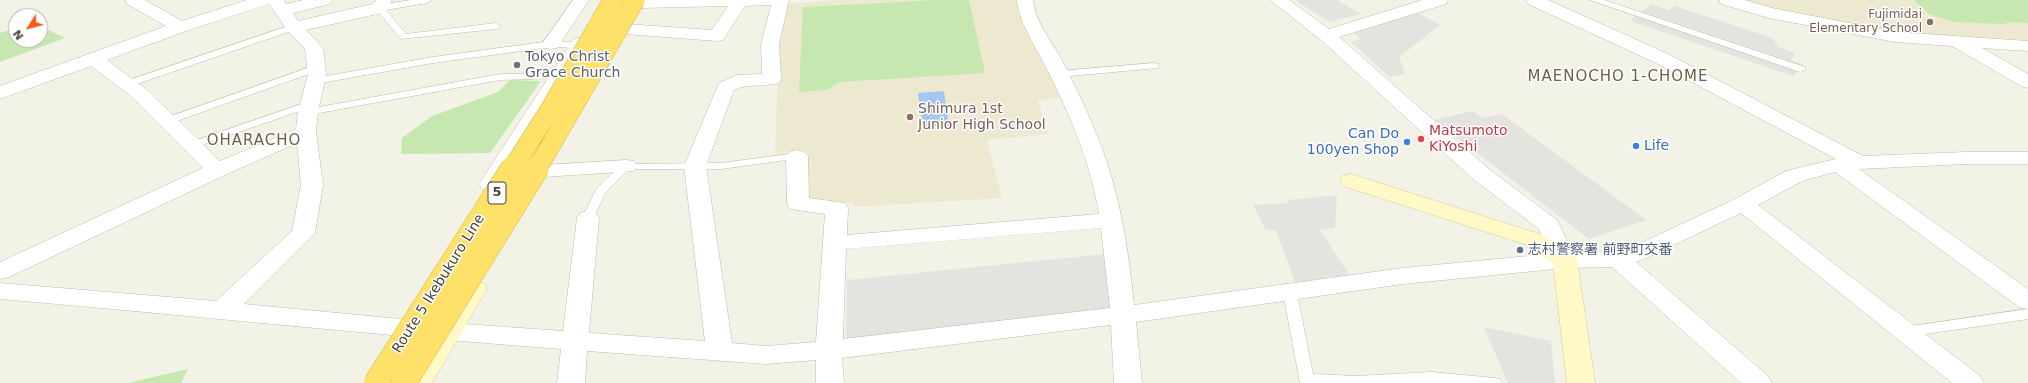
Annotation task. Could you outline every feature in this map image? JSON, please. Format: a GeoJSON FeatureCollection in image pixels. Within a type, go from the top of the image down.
{"type":"FeatureCollection","features":[{"type":"Feature","properties":{"kind":"highway","name":"Route 5 Ikebukuro Line"},"geometry":{"type":"LineString","coordinates":[[376,383],[549,111],[613,0]]}},
{"type":"Feature","properties":{"kind":"highway","name":"Route 5 Ikebukuro Line"},"geometry":{"type":"LineString","coordinates":[[404,383],[560,132],[639,1]]}},
{"type":"Feature","properties":{"kind":"street"},"geometry":{"type":"LineString","coordinates":[[133,0],[180,27]]}},
{"type":"Feature","properties":{"kind":"street"},"geometry":{"type":"LineString","coordinates":[[0,93],[180,27],[264,0]]}},
{"type":"Feature","properties":{"kind":"street"},"geometry":{"type":"LineString","coordinates":[[222,310],[303,233],[312,185],[308,116],[316,74],[314,48],[294,27],[279,5],[324,0]]}},
{"type":"Feature","properties":{"kind":"street"},"geometry":{"type":"LineString","coordinates":[[551,44],[581,0]]}},
{"type":"Feature","properties":{"kind":"street"},"geometry":{"type":"LineString","coordinates":[[364,383],[400,328],[557,76],[592,26],[604,0]]}},
{"type":"Feature","properties":{"kind":"street"},"geometry":{"type":"LineString","coordinates":[[625,29],[717,36],[740,0]]}},
{"type":"Feature","properties":{"kind":"street"},"geometry":{"type":"LineString","coordinates":[[418,383],[450,333],[625,29],[639,1],[770,0]]}},
{"type":"Feature","properties":{"kind":"street"},"geometry":{"type":"LineString","coordinates":[[720,353],[695,166],[726,87],[737,81],[772,79],[770,44],[781,0]]}},
{"type":"Feature","properties":{"kind":"street"},"geometry":{"type":"LineString","coordinates":[[1025,0],[1028,19],[1044,44],[1059,74],[1094,153],[1112,220],[1128,383]]}},
{"type":"Feature","properties":{"kind":"street"},"geometry":{"type":"LineString","coordinates":[[1278,0],[1326,35],[1480,174],[1549,225],[1565,260],[1581,383]]}},
{"type":"Feature","properties":{"kind":"street"},"geometry":{"type":"LineString","coordinates":[[1326,35],[1440,0]]}},
{"type":"Feature","properties":{"kind":"street"},"geometry":{"type":"LineString","coordinates":[[1534,0],[1661,58],[1849,164],[2028,301]]}},
{"type":"Feature","properties":{"kind":"street"},"geometry":{"type":"LineString","coordinates":[[1727,0],[1769,13],[1895,37],[2028,46]]}},
{"type":"Feature","properties":{"kind":"street"},"geometry":{"type":"LineString","coordinates":[[294,27],[382,4]]}},
{"type":"Feature","properties":{"kind":"street"},"geometry":{"type":"LineString","coordinates":[[1956,41],[2028,82]]}},
{"type":"Feature","properties":{"kind":"street"},"geometry":{"type":"LineString","coordinates":[[92,58],[139,93],[216,170]]}},
{"type":"Feature","properties":{"kind":"street"},"geometry":{"type":"LineString","coordinates":[[0,271],[216,170],[308,116]]}},
{"type":"Feature","properties":{"kind":"street"},"geometry":{"type":"LineString","coordinates":[[797,156],[798,204],[837,208],[829,350],[830,383]]}},
{"type":"Feature","properties":{"kind":"street"},"geometry":{"type":"LineString","coordinates":[[0,291],[222,310],[450,333],[766,355],[829,350],[1122,315],[1290,293],[1402,276],[1565,260],[1618,259],[1638,253],[1743,204],[1794,176],[1849,164],[1966,158],[2028,158]]}},
{"type":"Feature","properties":{"kind":"street"},"geometry":{"type":"LineString","coordinates":[[543,171],[626,166]]}},
{"type":"Feature","properties":{"kind":"street"},"geometry":{"type":"LineString","coordinates":[[1351,181],[1535,240],[1565,260]]}},
{"type":"Feature","properties":{"kind":"street"},"geometry":{"type":"LineString","coordinates":[[1743,204],[1970,383]]}},
{"type":"Feature","properties":{"kind":"street"},"geometry":{"type":"LineString","coordinates":[[571,383],[588,218]]}},
{"type":"Feature","properties":{"kind":"street"},"geometry":{"type":"LineString","coordinates":[[835,243],[1112,220]]}},
{"type":"Feature","properties":{"kind":"street"},"geometry":{"type":"LineString","coordinates":[[1618,259],[1758,383]]}},
{"type":"Feature","properties":{"kind":"lane"},"geometry":{"type":"LineString","coordinates":[[427,0],[382,4],[404,37],[496,26]]}},
{"type":"Feature","properties":{"kind":"lane"},"geometry":{"type":"LineString","coordinates":[[1595,0],[1801,69]]}},
{"type":"Feature","properties":{"kind":"lane"},"geometry":{"type":"LineString","coordinates":[[127,84],[294,27]]}},
{"type":"Feature","properties":{"kind":"lane"},"geometry":{"type":"LineString","coordinates":[[167,121],[316,74],[551,44],[579,45]]}},
{"type":"Feature","properties":{"kind":"lane"},"geometry":{"type":"LineString","coordinates":[[1059,74],[1154,66]]}},
{"type":"Feature","properties":{"kind":"lane"},"geometry":{"type":"LineString","coordinates":[[192,145],[308,116],[500,77],[557,76]]}},
{"type":"Feature","properties":{"kind":"lane"},"geometry":{"type":"LineString","coordinates":[[588,218],[601,191],[626,166],[721,166],[797,156]]}},
{"type":"Feature","properties":{"kind":"lane"},"geometry":{"type":"LineString","coordinates":[[1290,293],[1306,381],[1356,382],[1432,377],[1495,383]]}},
{"type":"Feature","properties":{"kind":"lane"},"geometry":{"type":"LineString","coordinates":[[1905,332],[2028,314]]}},
{"type":"Feature","properties":{"kind":"shaded area","name":"Shimura 1st Junior High School"},"geometry":{"type":"Polygon","coordinates":[[[835,0],[1016,0],[1062,98],[1038,100],[1048,134],[987,140],[1002,198],[854,207],[852,203],[807,199],[806,150],[775,154],[779,44],[786,4],[835,0]]]}},
{"type":"Feature","properties":{"kind":"shaded area"},"geometry":{"type":"Polygon","coordinates":[[[1295,0],[1337,0],[1361,14],[1329,22],[1295,0]]]}},
{"type":"Feature","properties":{"kind":"shaded area","name":"Fujimidai Elementary School"},"geometry":{"type":"Polygon","coordinates":[[[1745,0],[2028,0],[2028,42],[1893,34],[1770,11],[1745,0]]]}},
{"type":"Feature","properties":{"kind":"shaded area"},"geometry":{"type":"Polygon","coordinates":[[[1651,4],[1668,10],[1675,6],[1773,38],[1778,47],[1795,53],[1791,60],[1804,65],[1793,76],[1630,21],[1651,4]]]}},
{"type":"Feature","properties":{"kind":"shaded area"},"geometry":{"type":"Polygon","coordinates":[[[1419,13],[1440,25],[1399,57],[1405,74],[1389,77],[1351,42],[1362,39],[1352,32],[1419,13]]]}},
{"type":"Feature","properties":{"kind":"shaded area"},"geometry":{"type":"Polygon","coordinates":[[[1472,111],[1483,118],[1502,114],[1646,220],[1589,239],[1434,120],[1472,111]]]}},
{"type":"Feature","properties":{"kind":"shaded area"},"geometry":{"type":"Polygon","coordinates":[[[1337,195],[1335,228],[1320,230],[1350,276],[1329,277],[1296,284],[1276,231],[1265,229],[1253,205],[1288,203],[1287,200],[1337,195]]]}},
{"type":"Feature","properties":{"kind":"shaded area"},"geometry":{"type":"Polygon","coordinates":[[[1105,254],[1111,311],[846,340],[847,280],[1105,254]]]}},
{"type":"Feature","properties":{"kind":"shaded area"},"geometry":{"type":"Polygon","coordinates":[[[1484,327],[1551,341],[1555,383],[1508,383],[1484,327]]]}},
{"type":"Feature","properties":{"kind":"green space"},"geometry":{"type":"Polygon","coordinates":[[[936,0],[969,0],[985,73],[840,82],[827,90],[799,92],[803,7],[936,0]]]}},
{"type":"Feature","properties":{"kind":"green space"},"geometry":{"type":"Polygon","coordinates":[[[1914,0],[2028,0],[2028,23],[2008,22],[2005,24],[1954,22],[1929,14],[1914,0]]]}},
{"type":"Feature","properties":{"kind":"green space"},"geometry":{"type":"Polygon","coordinates":[[[8,30],[8,48],[38,48],[0,62],[0,33],[8,30]]]}},
{"type":"Feature","properties":{"kind":"green space"},"geometry":{"type":"Polygon","coordinates":[[[48,30],[65,38],[48,44],[48,30]]]}},
{"type":"Feature","properties":{"kind":"green space"},"geometry":{"type":"Polygon","coordinates":[[[510,80],[541,81],[490,153],[401,154],[402,138],[432,116],[498,92],[510,80]]]}},
{"type":"Feature","properties":{"kind":"green space"},"geometry":{"type":"Polygon","coordinates":[[[188,369],[181,383],[128,383],[188,369]]]}},
{"type":"Feature","properties":{"kind":"water"},"geometry":{"type":"Polygon","coordinates":[[[944,91],[949,126],[923,127],[918,93],[944,91]]]}},
{"type":"Feature","properties":{"kind":"place","name":"Fujimidai Elementary School"},"geometry":{"type":"Point","coordinates":[1930,22]}},
{"type":"Feature","properties":{"kind":"place","name":"Tokyo Christ Grace Church"},"geometry":{"type":"Point","coordinates":[517,65]}},
{"type":"Feature","properties":{"kind":"place","name":"Shimura 1st Junior High School"},"geometry":{"type":"Point","coordinates":[910,117]}},
{"type":"Feature","properties":{"kind":"place","name":"Matsumoto KiYoshi"},"geometry":{"type":"Point","coordinates":[1421,139]}},
{"type":"Feature","properties":{"kind":"place","name":"Can Do 100yen Shop"},"geometry":{"type":"Point","coordinates":[1407,142]}},
{"type":"Feature","properties":{"kind":"place","name":"Life"},"geometry":{"type":"Point","coordinates":[1636,146]}},
{"type":"Feature","properties":{"kind":"place","name":"志村警察署 前野町交番"},"geometry":{"type":"Point","coordinates":[1520,250]}},
{"type":"Feature","properties":{"kind":"district","name":"MAENOCHO 1-CHOME"},"geometry":{"type":"Point","coordinates":[1618,77]}},
{"type":"Feature","properties":{"kind":"district","name":"OHARACHO"},"geometry":{"type":"Point","coordinates":[254,141]}}]}
